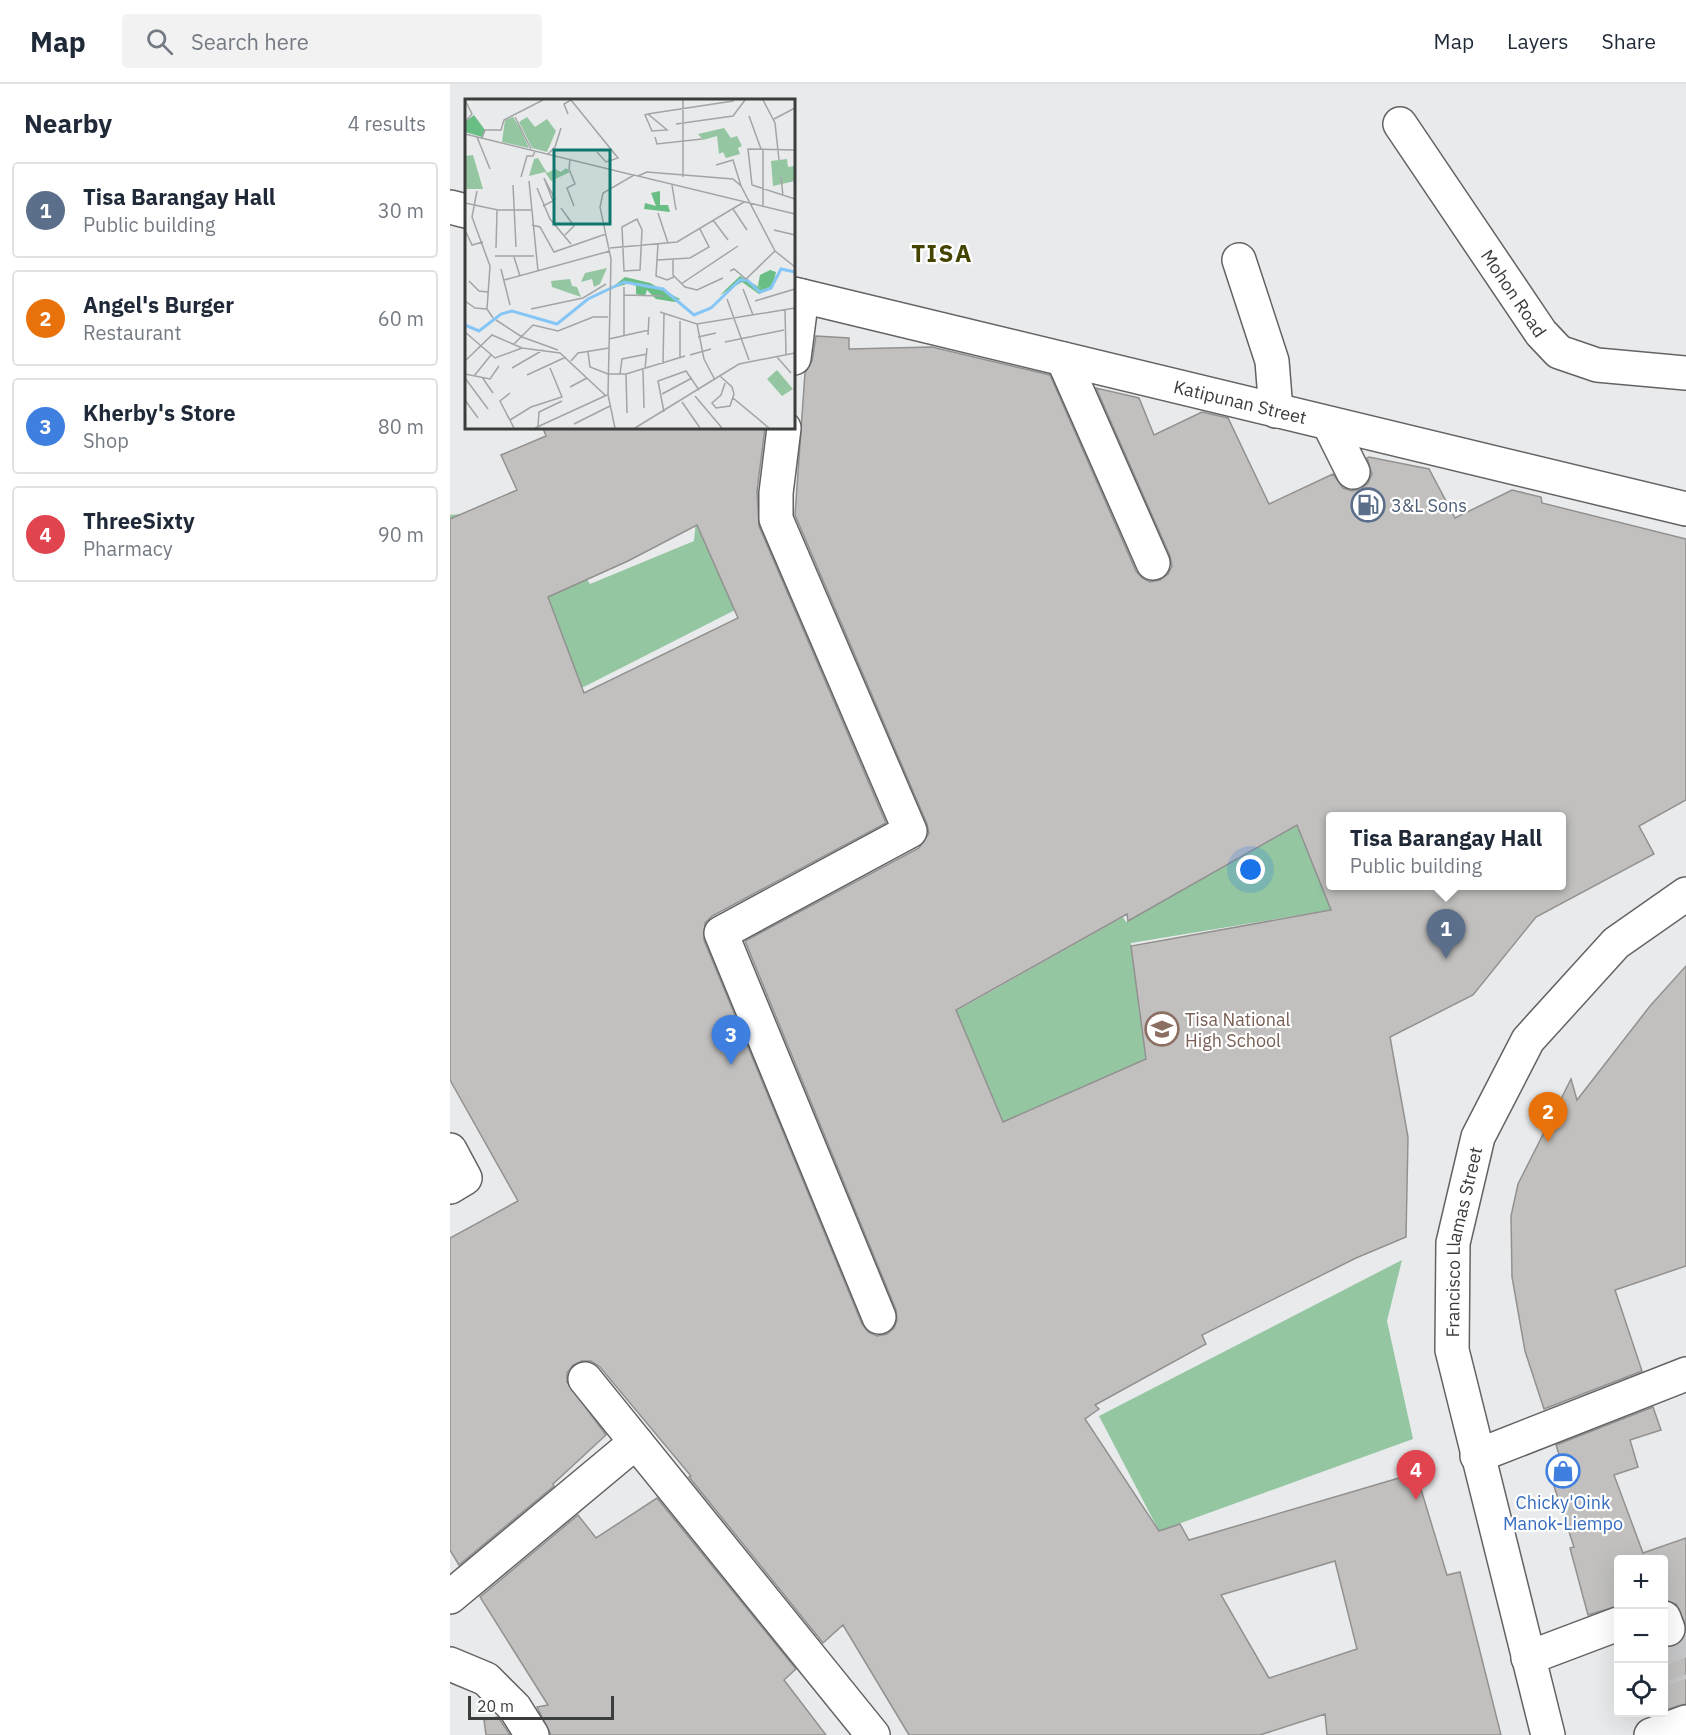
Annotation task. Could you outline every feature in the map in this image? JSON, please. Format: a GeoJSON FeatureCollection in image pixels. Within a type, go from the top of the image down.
{"type":"FeatureCollection","features":[{"type":"Feature","properties":{"kind":"street","name":"Mohon Road"},"geometry":{"type":"LineString","coordinates":[[1400,124],[1541,333],[1559,352],[1597,365],[1686,373]]}},
{"type":"Feature","properties":{"kind":"street"},"geometry":{"type":"LineString","coordinates":[[450,207],[465,211]]}},
{"type":"Feature","properties":{"kind":"street"},"geometry":{"type":"LineString","coordinates":[[1239,260],[1272,361],[1276,411]]}},
{"type":"Feature","properties":{"kind":"street"},"geometry":{"type":"LineString","coordinates":[[795,342],[798,295]]}},
{"type":"Feature","properties":{"kind":"street","name":"Katipunan Street"},"geometry":{"type":"LineString","coordinates":[[798,295],[1686,509]]}},
{"type":"Feature","properties":{"kind":"street"},"geometry":{"type":"LineString","coordinates":[[1064,360],[1153,564]]}},
{"type":"Feature","properties":{"kind":"street"},"geometry":{"type":"LineString","coordinates":[[1329,424],[1353,472]]}},
{"type":"Feature","properties":{"kind":"street"},"geometry":{"type":"LineString","coordinates":[[784,429],[776,492],[776,519],[910,831],[721,933],[879,1317]]}},
{"type":"Feature","properties":{"kind":"street","name":"Francisco Llamas Street"},"geometry":{"type":"LineString","coordinates":[[1548,1735],[1452,1350],[1453,1243],[1478,1137],[1528,1040],[1616,943],[1686,894]]}},
{"type":"Feature","properties":{"kind":"street"},"geometry":{"type":"LineString","coordinates":[[450,1150],[465,1178],[450,1187]]}},
{"type":"Feature","properties":{"kind":"street"},"geometry":{"type":"LineString","coordinates":[[1477,1456],[1686,1374]]}},
{"type":"Feature","properties":{"kind":"street"},"geometry":{"type":"LineString","coordinates":[[585,1379],[873,1735]]}},
{"type":"Feature","properties":{"kind":"street"},"geometry":{"type":"LineString","coordinates":[[450,1597],[636,1442]]}},
{"type":"Feature","properties":{"kind":"street"},"geometry":{"type":"LineString","coordinates":[[1528,1658],[1614,1626]]}},
{"type":"Feature","properties":{"kind":"street"},"geometry":{"type":"LineString","coordinates":[[450,1664],[486,1679],[515,1708],[532,1735]]}},
{"type":"Feature","properties":{"kind":"street"},"geometry":{"type":"LineString","coordinates":[[1651,1735],[1686,1722]]}},
{"type":"Feature","properties":{"kind":"green space"},"geometry":{"type":"Polygon","coordinates":[[[700,483],[758,488],[755,514],[786,584],[509,725],[450,735],[450,515],[461,514],[583,574],[590,584],[694,541],[700,483]]]}},
{"type":"Feature","properties":{"kind":"green space"},"geometry":{"type":"Polygon","coordinates":[[[1297,825],[1331,910],[1131,943],[1146,1059],[1003,1122],[956,1011],[1123,917],[1126,922],[1297,825]]]}},
{"type":"Feature","properties":{"kind":"green space"},"geometry":{"type":"Polygon","coordinates":[[[1402,1260],[1387,1321],[1413,1439],[1159,1531],[1099,1416],[1402,1260]]]}},
{"type":"Feature","properties":{"kind":"building"},"geometry":{"type":"Polygon","coordinates":[[[816,336],[849,338],[849,349],[932,347],[1050,375],[1136,571],[1150,582],[1160,580],[1168,574],[1172,566],[1170,556],[1096,388],[1139,398],[1154,435],[1202,412],[1228,418],[1269,504],[1333,474],[1343,488],[1352,491],[1361,489],[1368,483],[1372,474],[1367,458],[1369,457],[1429,469],[1455,518],[1512,490],[1541,497],[1542,503],[1686,539],[1686,800],[1639,826],[1654,854],[1536,917],[1473,995],[1390,1037],[1408,1137],[1406,1237],[1356,1258],[1202,1335],[1206,1344],[1095,1405],[1099,1409],[1085,1419],[1159,1531],[1180,1524],[1189,1540],[1416,1473],[1447,1575],[1460,1572],[1501,1735],[1327,1735],[1325,1714],[1260,1735],[909,1735],[843,1625],[823,1643],[689,1477],[691,1476],[600,1367],[591,1361],[582,1361],[573,1365],[567,1373],[567,1382],[606,1435],[553,1484],[554,1486],[459,1565],[450,1550],[450,1238],[518,1201],[450,1080],[450,519],[517,490],[501,455],[546,436],[543,429],[765,429],[757,491],[759,526],[886,823],[712,916],[705,923],[704,940],[862,1324],[868,1332],[877,1336],[887,1334],[894,1328],[897,1320],[896,1310],[745,941],[919,848],[929,833],[795,515],[805,373],[812,361],[816,336]],[[697,525],[628,561],[548,597],[584,693],[738,618],[697,525]],[[1297,825],[1128,921],[1127,914],[956,1010],[1003,1122],[1146,1059],[1131,946],[1331,910],[1297,825]],[[1335,1561],[1221,1595],[1269,1678],[1357,1649],[1335,1561]]]}},
{"type":"Feature","properties":{"kind":"building"},"geometry":{"type":"Polygon","coordinates":[[[1686,966],[1686,1266],[1615,1290],[1642,1371],[1544,1409],[1525,1351],[1512,1277],[1511,1216],[1518,1184],[1571,1079],[1577,1100],[1650,1006],[1686,966]]]}},
{"type":"Feature","properties":{"kind":"building"},"geometry":{"type":"Polygon","coordinates":[[[1653,1407],[1661,1430],[1630,1440],[1638,1467],[1614,1475],[1643,1553],[1686,1538],[1686,1626],[1676,1604],[1668,1601],[1668,1555],[1614,1555],[1614,1607],[1588,1615],[1570,1548],[1574,1547],[1547,1465],[1561,1461],[1556,1445],[1653,1407]]]}},
{"type":"Feature","properties":{"kind":"building"},"geometry":{"type":"Polygon","coordinates":[[[657,1498],[796,1669],[784,1680],[826,1735],[551,1735],[537,1707],[548,1705],[480,1597],[578,1515],[596,1538],[657,1498]]]}},
{"type":"Feature","properties":{"kind":"building"},"geometry":{"type":"Polygon","coordinates":[[[1686,1633],[1686,1704],[1668,1709],[1668,1647],[1675,1646],[1682,1641],[1686,1633]]]}},
{"type":"Feature","properties":{"kind":"building"},"geometry":{"type":"Polygon","coordinates":[[[497,1717],[510,1735],[486,1735],[484,1720],[497,1717]]]}},
{"type":"Feature","properties":{"kind":"tunnel"},"geometry":{"type":"LineString","coordinates":[[1668,1629],[1686,1679]]}},
{"type":"Feature","properties":{"kind":"place","name":"3&L Sons"},"geometry":{"type":"Point","coordinates":[1368,505]}},
{"type":"Feature","properties":{"kind":"place","name":"Tisa Barangay Hall"},"geometry":{"type":"Point","coordinates":[1446,959]}},
{"type":"Feature","properties":{"kind":"place","name":"Tisa National High School"},"geometry":{"type":"Point","coordinates":[1162,1029]}},
{"type":"Feature","properties":{"kind":"place","name":"Kherby's Store"},"geometry":{"type":"Point","coordinates":[731,1065]}},
{"type":"Feature","properties":{"kind":"place","name":"Angel's Burger"},"geometry":{"type":"Point","coordinates":[1548,1142]}},
{"type":"Feature","properties":{"kind":"place","name":"Chicky'Oink Manok-Liempo"},"geometry":{"type":"Point","coordinates":[1563,1471]}},
{"type":"Feature","properties":{"kind":"place","name":"ThreeSixty"},"geometry":{"type":"Point","coordinates":[1416,1500]}},
{"type":"Feature","properties":{"kind":"district","name":"TISA"},"geometry":{"type":"Point","coordinates":[942,253]}}]}
